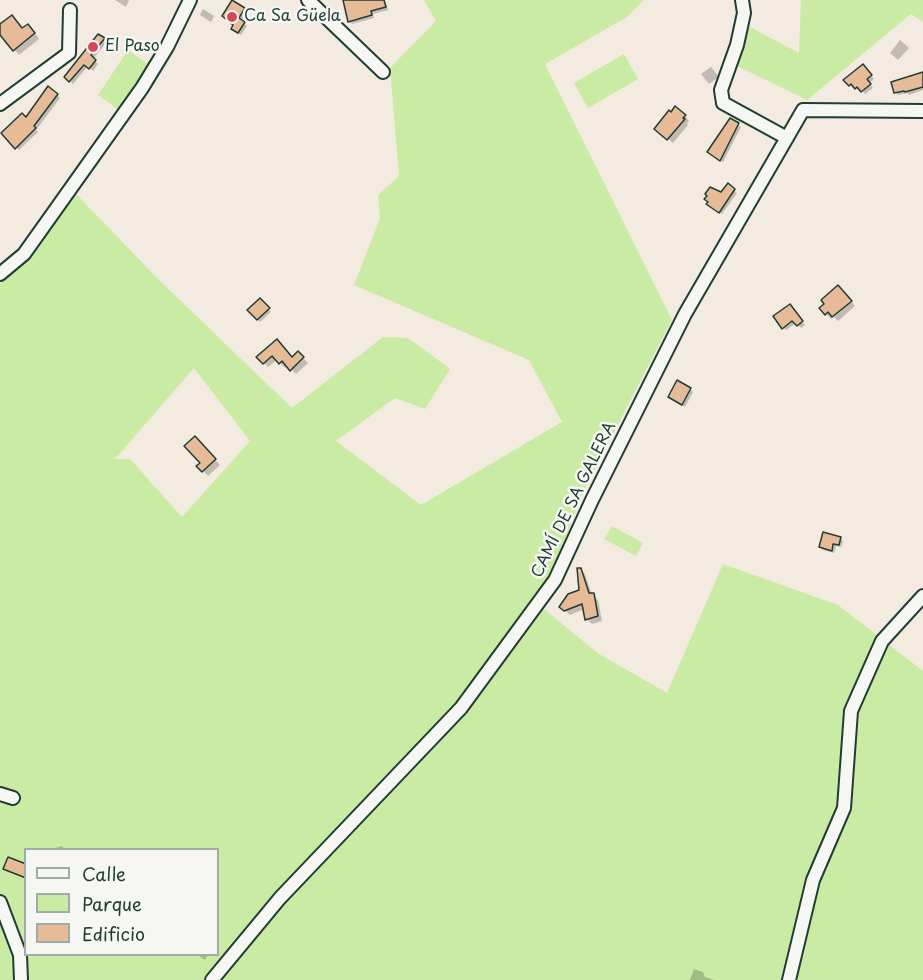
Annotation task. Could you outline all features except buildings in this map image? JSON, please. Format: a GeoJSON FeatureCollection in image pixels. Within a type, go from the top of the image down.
{"type":"FeatureCollection","features":[{"type":"Feature","properties":{"kind":"street"},"geometry":{"type":"LineString","coordinates":[[2,269],[24,254],[142,88],[167,47],[190,0]]}},
{"type":"Feature","properties":{"kind":"street"},"geometry":{"type":"LineString","coordinates":[[308,0],[383,72]]}},
{"type":"Feature","properties":{"kind":"street"},"geometry":{"type":"LineString","coordinates":[[742,0],[744,13],[742,24],[721,90],[723,103],[788,138]]}},
{"type":"Feature","properties":{"kind":"street"},"geometry":{"type":"LineString","coordinates":[[0,104],[69,53],[70,10]]}},
{"type":"Feature","properties":{"kind":"street","name":"CAMÍ DE SA GALERA"},"geometry":{"type":"LineString","coordinates":[[212,980],[280,898],[461,708],[555,580],[684,315],[803,110],[923,111]]}},
{"type":"Feature","properties":{"kind":"street"},"geometry":{"type":"LineString","coordinates":[[789,980],[813,880],[844,808],[851,711],[882,641],[923,596]]}},
{"type":"Feature","properties":{"kind":"street"},"geometry":{"type":"LineString","coordinates":[[0,794],[13,798]]}},
{"type":"Feature","properties":{"kind":"street"},"geometry":{"type":"LineString","coordinates":[[0,902],[20,955],[23,979]]}},
{"type":"Feature","properties":{"kind":"green space"},"geometry":{"type":"Polygon","coordinates":[[[424,0],[644,0],[627,17],[545,64],[672,320],[582,494],[540,606],[599,654],[667,693],[723,564],[838,605],[923,671],[923,980],[0,980],[0,283],[75,193],[158,279],[292,408],[383,337],[408,338],[450,369],[425,409],[395,398],[336,441],[421,505],[562,422],[529,360],[354,285],[380,218],[378,195],[399,176],[390,68],[436,21],[424,0]],[[194,368],[115,459],[130,459],[182,517],[250,441],[194,368]]]}},
{"type":"Feature","properties":{"kind":"green space"},"geometry":{"type":"Polygon","coordinates":[[[801,0],[923,0],[923,22],[911,14],[807,100],[733,64],[746,25],[799,53],[801,0]]]}},
{"type":"Feature","properties":{"kind":"green space"},"geometry":{"type":"Polygon","coordinates":[[[128,50],[149,65],[119,110],[98,95],[128,50]]]}},
{"type":"Feature","properties":{"kind":"green space"},"geometry":{"type":"Polygon","coordinates":[[[624,54],[638,79],[588,108],[574,83],[624,54]]]}},
{"type":"Feature","properties":{"kind":"green space"},"geometry":{"type":"Polygon","coordinates":[[[612,526],[643,543],[636,556],[604,539],[612,526]]]}},
{"type":"Feature","properties":{"kind":"place","name":"Ca Sa Güela"},"geometry":{"type":"Point","coordinates":[232,17]}},
{"type":"Feature","properties":{"kind":"place","name":"El Paso"},"geometry":{"type":"Point","coordinates":[93,47]}}]}
